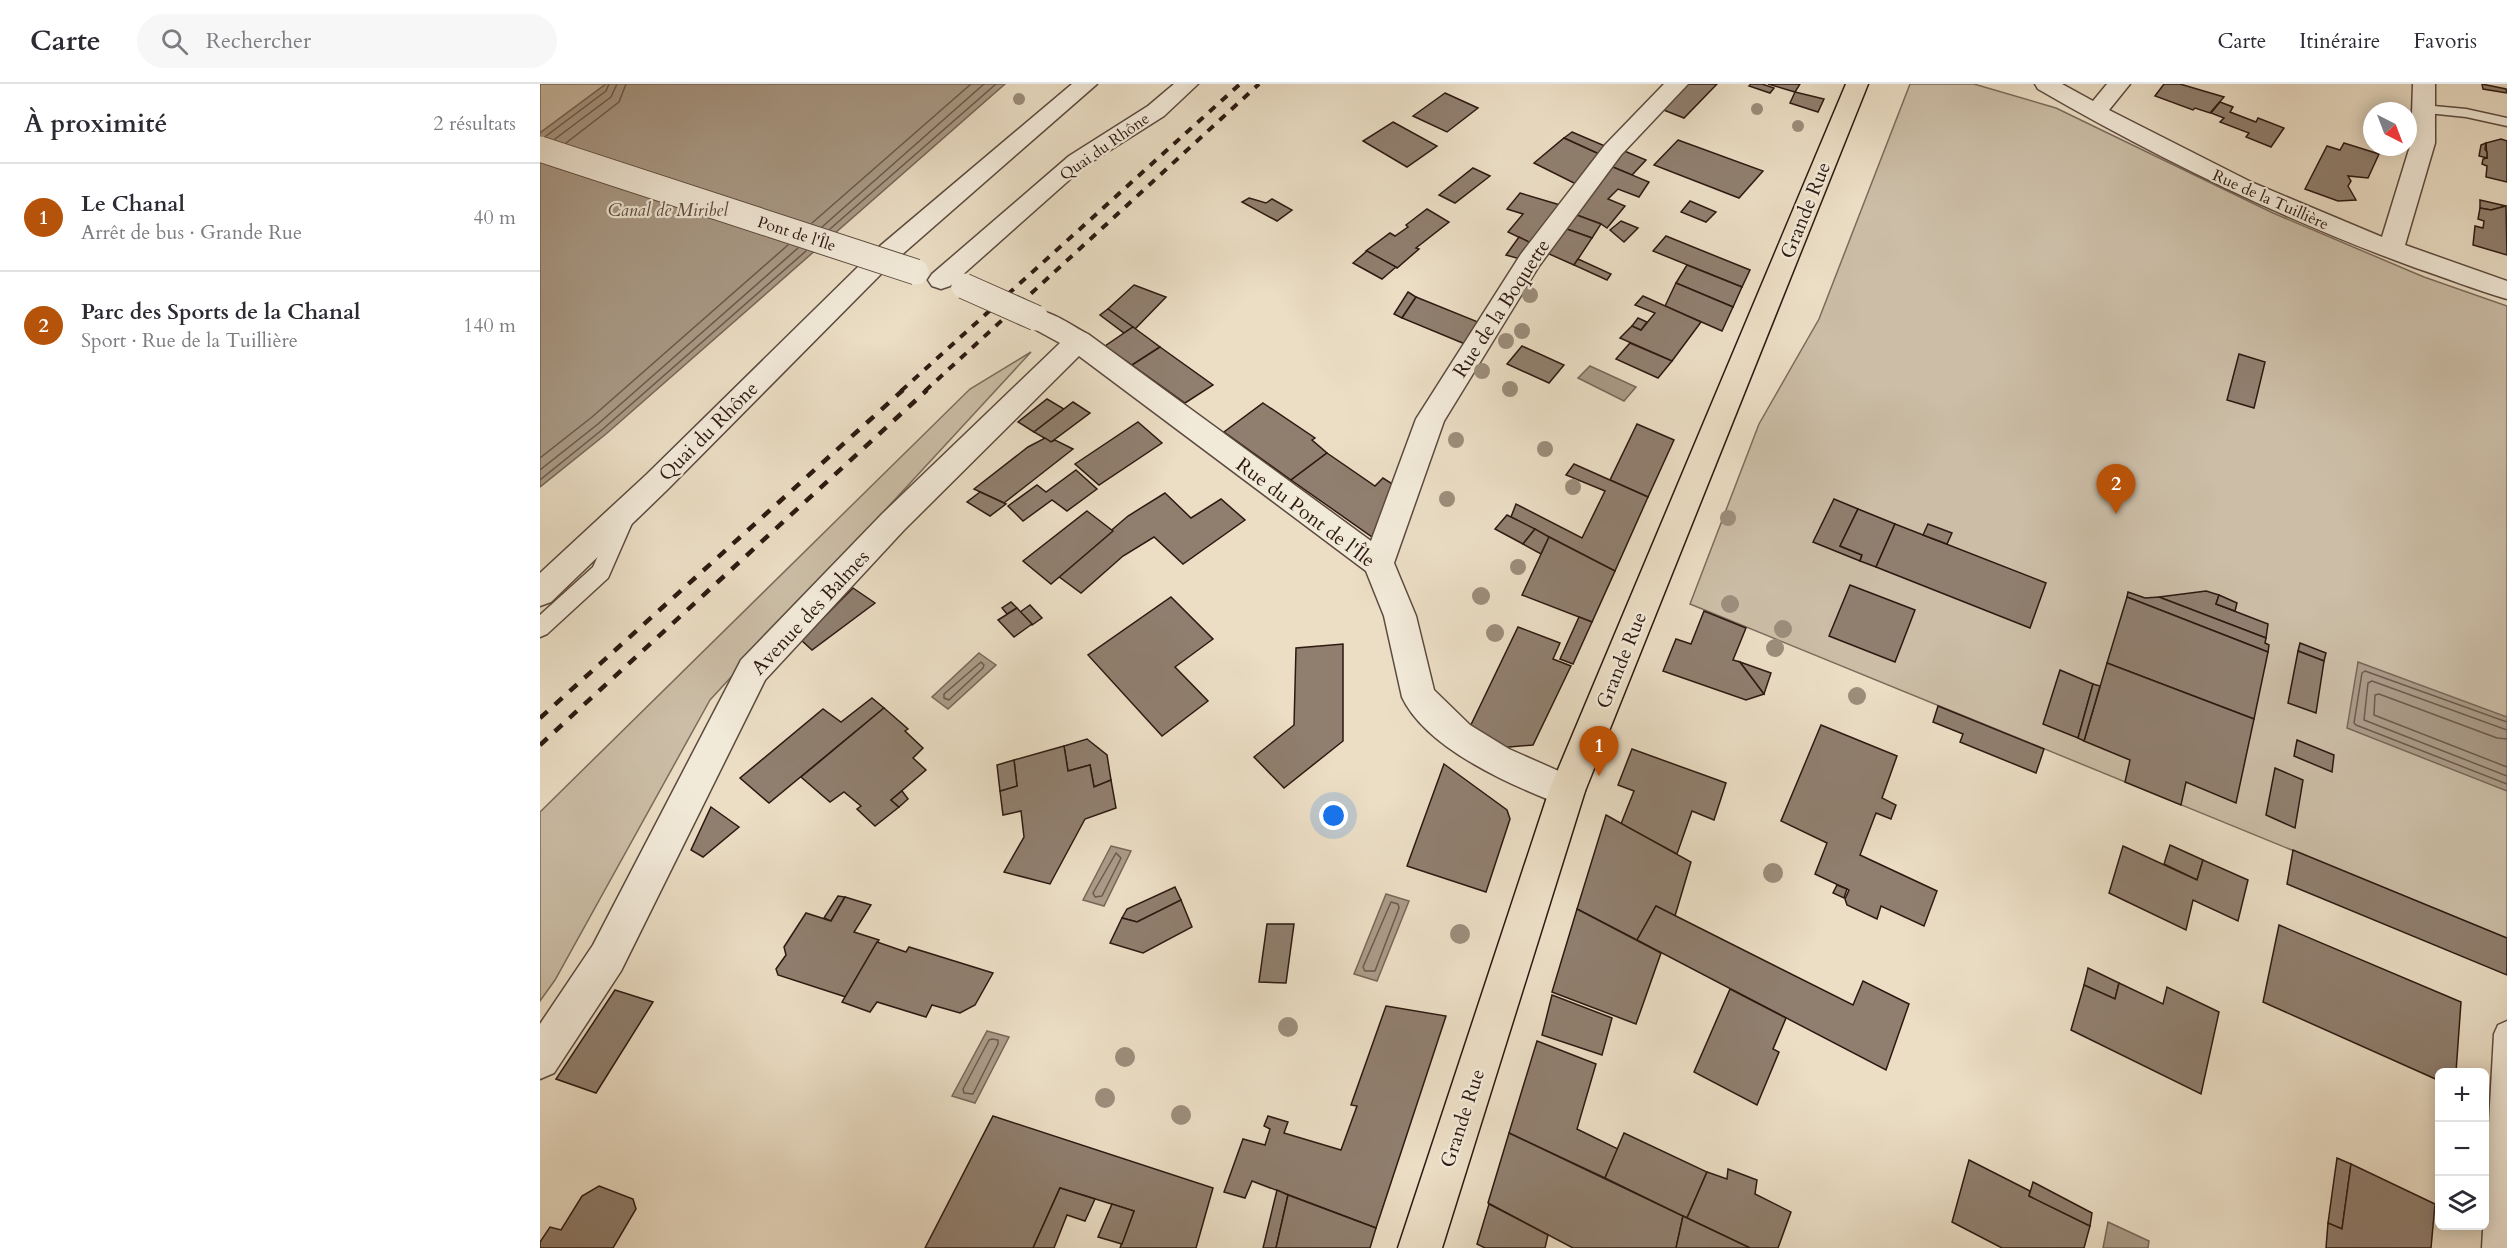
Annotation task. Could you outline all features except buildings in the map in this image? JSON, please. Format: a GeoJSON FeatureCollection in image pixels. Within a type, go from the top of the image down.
{"type":"FeatureCollection","features":[{"type":"Feature","properties":{"kind":"main road","name":"Grande Rue"},"geometry":{"type":"LineString","coordinates":[[1420,1248],[1567,791],[1857,84]]}},
{"type":"Feature","properties":{"kind":"street","name":"Quai du Rhône"},"geometry":{"type":"LineString","coordinates":[[540,593],[627,511],[881,260],[1086,84]]}},
{"type":"Feature","properties":{"kind":"street","name":"Quai du Rhône"},"geometry":{"type":"LineString","coordinates":[[952,283],[1077,161],[1156,111],[1187,84]]}},
{"type":"Feature","properties":{"kind":"street","name":"Rue de la Boquette"},"geometry":{"type":"LineString","coordinates":[[1378,563],[1430,419],[1436,409],[1530,260],[1613,150],[1677,84]]}},
{"type":"Feature","properties":{"kind":"street","name":"Rue de la Tuillière"},"geometry":{"type":"LineString","coordinates":[[2046,84],[2214,174],[2309,218],[2391,250],[2507,290]]}},
{"type":"Feature","properties":{"kind":"street"},"geometry":{"type":"LineString","coordinates":[[2095,112],[2119,84]]}},
{"type":"Feature","properties":{"kind":"street"},"geometry":{"type":"LineString","coordinates":[[2391,250],[2423,143],[2424,84]]}},
{"type":"Feature","properties":{"kind":"street","name":"Pont de l'Île"},"geometry":{"type":"LineString","coordinates":[[540,149],[952,283]]}},
{"type":"Feature","properties":{"kind":"street","name":"Rue du Pont de l'Île"},"geometry":{"type":"LineString","coordinates":[[952,283],[1036,318],[1078,341],[1378,563],[1400,616],[1419,697],[1458,736],[1497,760],[1567,791]]}},
{"type":"Feature","properties":{"kind":"street","name":"Avenue des Balmes"},"geometry":{"type":"LineString","coordinates":[[540,1059],[607,958],[753,670],[893,522],[1078,341]]}},
{"type":"Feature","properties":{"kind":"lane"},"geometry":{"type":"LineString","coordinates":[[2423,109],[2466,113],[2507,122]]}},
{"type":"Feature","properties":{"kind":"lane"},"geometry":{"type":"LineString","coordinates":[[540,628],[601,572],[627,511]]}},
{"type":"Feature","properties":{"kind":"lane"},"geometry":{"type":"LineString","coordinates":[[2496,1248],[2507,1034]]}},
{"type":"Feature","properties":{"kind":"shaded area"},"geometry":{"type":"Polygon","coordinates":[[[540,84],[606,84],[540,133],[540,84]]]}},
{"type":"Feature","properties":{"kind":"shaded area"},"geometry":{"type":"Polygon","coordinates":[[[1910,84],[1974,84],[2056,108],[2273,213],[2424,277],[2507,306],[2507,938],[1690,604],[1759,424],[1819,319],[1910,84]]]}},
{"type":"Feature","properties":{"kind":"shaded area"},"geometry":{"type":"Polygon","coordinates":[[[1031,352],[710,700],[555,980],[540,1001],[540,812],[970,389],[1031,352]]]}},
{"type":"Feature","properties":{"kind":"water","name":"Canal de Miribel"},"geometry":{"type":"Polygon","coordinates":[[[606,84],[1005,84],[606,434],[540,487],[540,133],[606,84]]]}},
{"type":"Feature","properties":{"kind":"water"},"geometry":{"type":"Polygon","coordinates":[[[1590,366],[1636,387],[1624,401],[1578,378],[1590,366]]]}},
{"type":"Feature","properties":{"kind":"water"},"geometry":{"type":"Polygon","coordinates":[[[979,653],[996,665],[948,709],[932,697],[979,653]]]}},
{"type":"Feature","properties":{"kind":"water"},"geometry":{"type":"Polygon","coordinates":[[[2358,662],[2507,717],[2507,791],[2347,728],[2358,662]]]}},
{"type":"Feature","properties":{"kind":"water"},"geometry":{"type":"Polygon","coordinates":[[[1111,846],[1131,851],[1104,906],[1083,900],[1111,846]]]}},
{"type":"Feature","properties":{"kind":"water"},"geometry":{"type":"Polygon","coordinates":[[[1386,894],[1409,901],[1377,981],[1354,974],[1386,894]]]}},
{"type":"Feature","properties":{"kind":"water"},"geometry":{"type":"Polygon","coordinates":[[[987,1031],[1009,1037],[975,1103],[952,1096],[987,1031]]]}},
{"type":"Feature","properties":{"kind":"water"},"geometry":{"type":"Polygon","coordinates":[[[2108,1222],[2149,1241],[2148,1248],[2103,1248],[2108,1222]]]}},
{"type":"Feature","properties":{"kind":"railway"},"geometry":{"type":"LineString","coordinates":[[901,391],[1240,84]]}},
{"type":"Feature","properties":{"kind":"railway"},"geometry":{"type":"LineString","coordinates":[[925,391],[1259,84]]}},
{"type":"Feature","properties":{"kind":"railway"},"geometry":{"type":"LineString","coordinates":[[540,718],[903,390]]}},
{"type":"Feature","properties":{"kind":"railway"},"geometry":{"type":"LineString","coordinates":[[540,745],[927,390]]}},
{"type":"Feature","properties":{"kind":"place","name":"Parc des Sports de la Chanal"},"geometry":{"type":"Point","coordinates":[2116,514]}},
{"type":"Feature","properties":{"kind":"place","name":"Le Chanal"},"geometry":{"type":"Point","coordinates":[1599,776]}}]}
